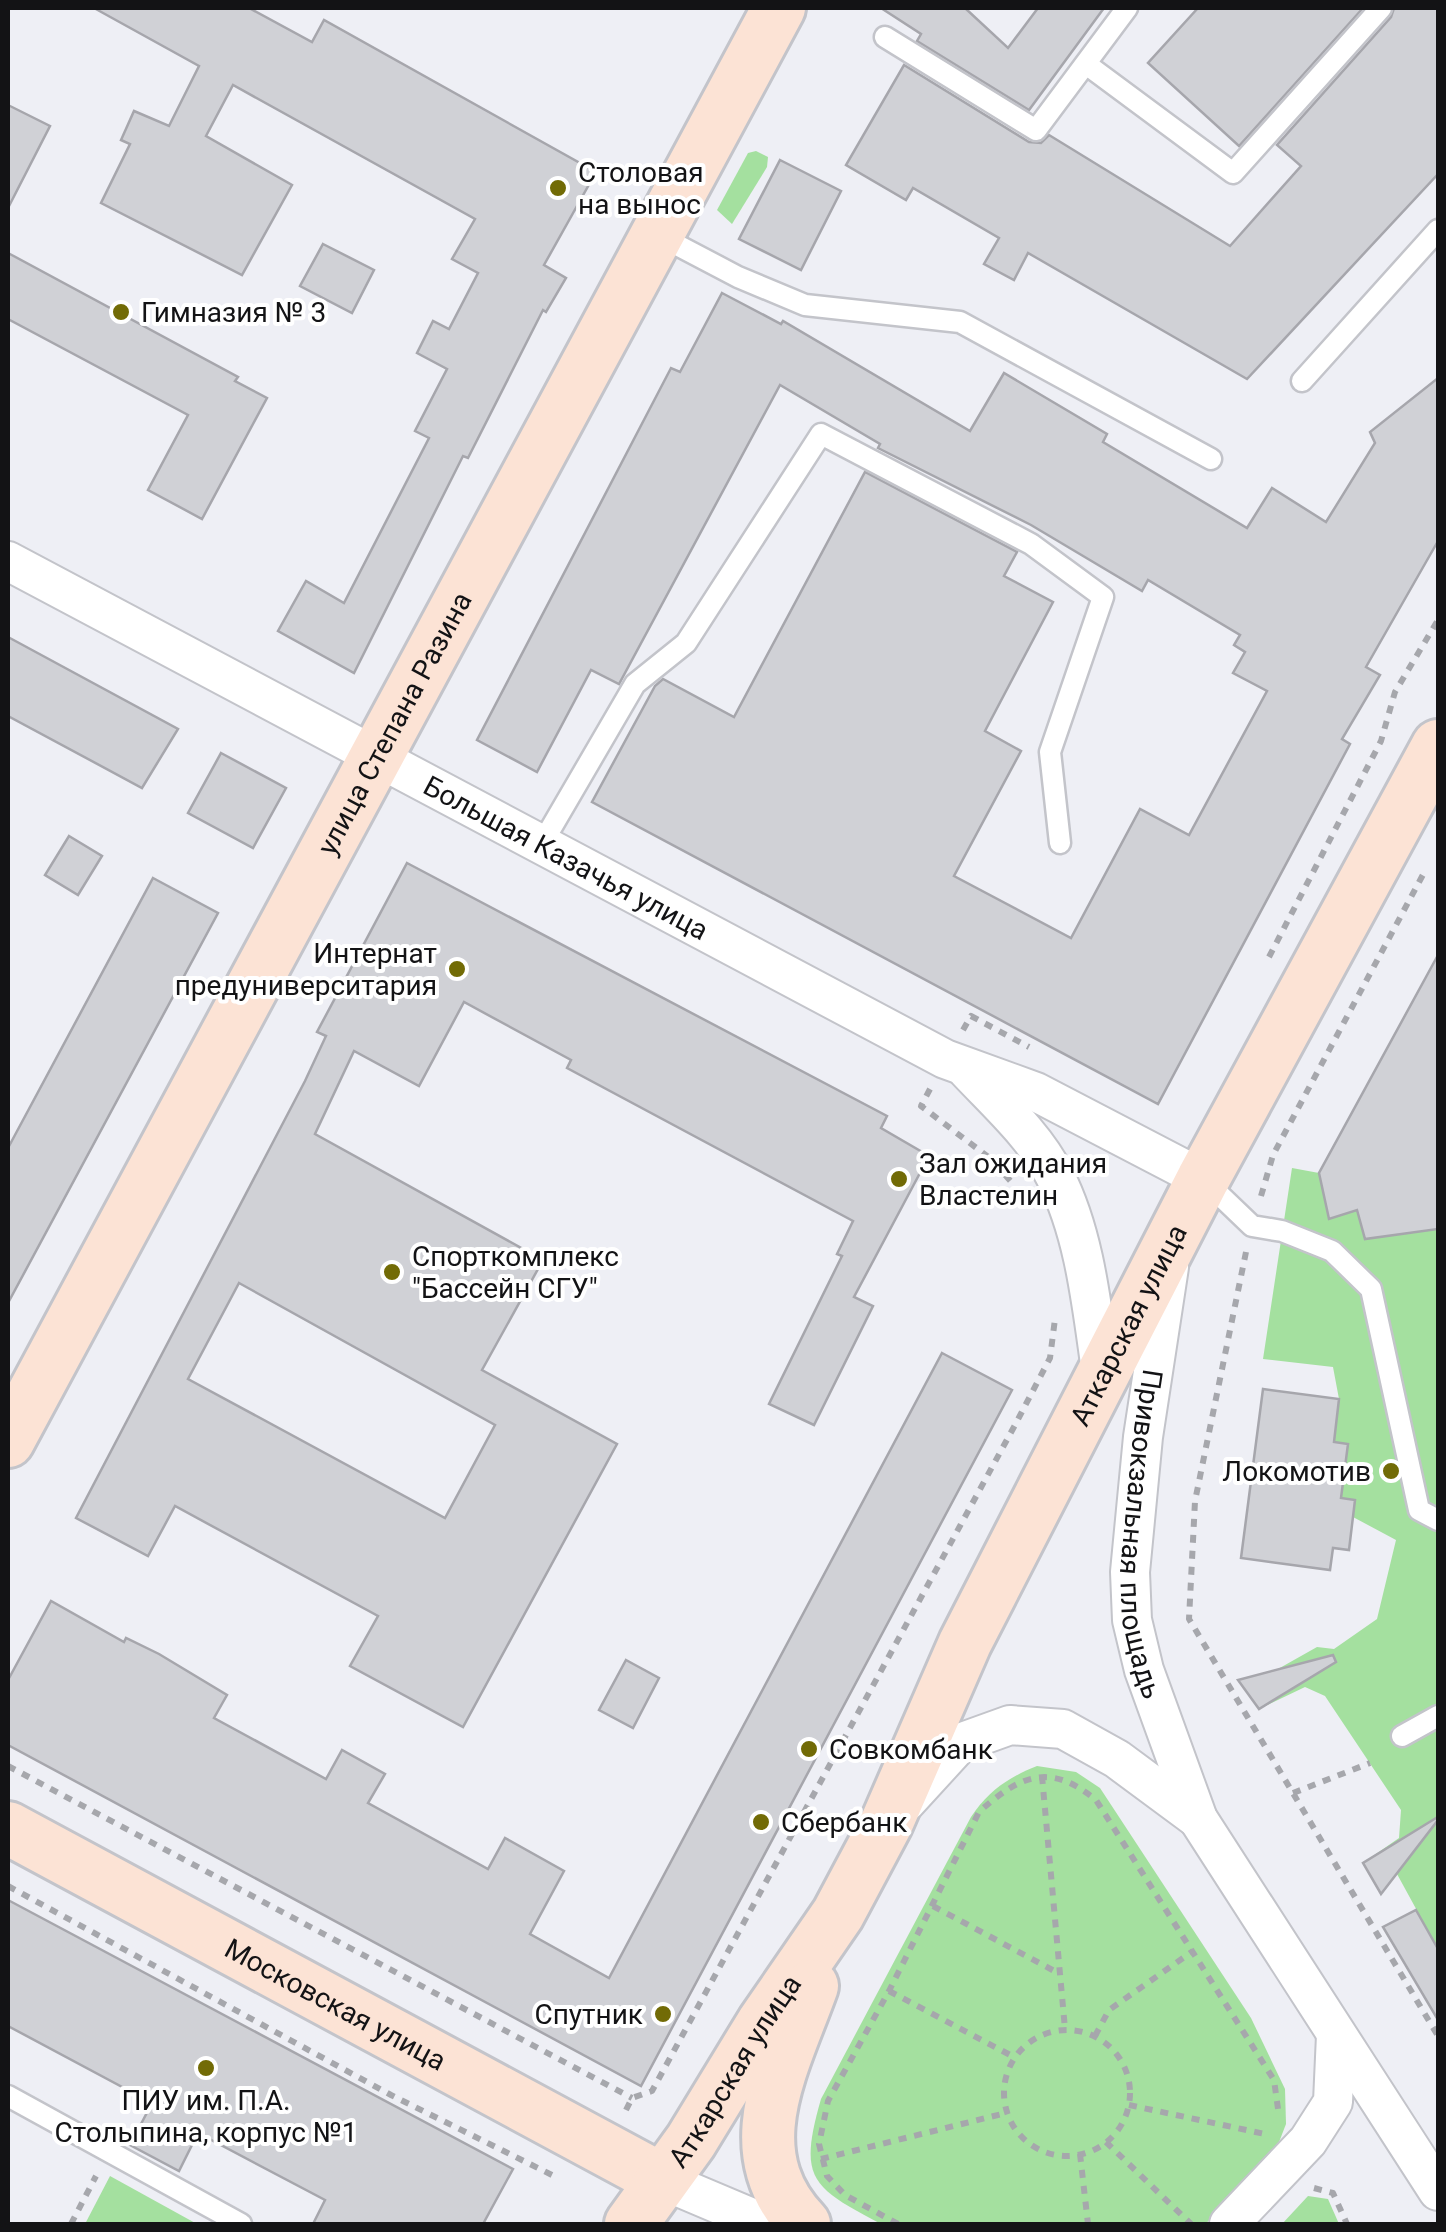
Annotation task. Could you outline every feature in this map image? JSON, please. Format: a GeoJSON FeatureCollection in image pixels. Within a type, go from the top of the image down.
{"type":"FeatureCollection","features":[{"type":"Feature","properties":{"kind":"street","name":"улица Степана Разина"},"geometry":{"type":"LineString","coordinates":[[8,1441],[779,8]]}},
{"type":"Feature","properties":{"kind":"street","name":"Большая Казачья улица"},"geometry":{"type":"LineString","coordinates":[[8,562],[540,847],[966,1068],[1036,1092],[1203,1179]]}},
{"type":"Feature","properties":{"kind":"street","name":"Аткарская улица"},"geometry":{"type":"LineString","coordinates":[[630,2224],[838,1914],[887,1822],[965,1642],[1203,1179],[1438,746]]}},
{"type":"Feature","properties":{"kind":"street","name":"Большая Казачья улица"},"geometry":{"type":"LineString","coordinates":[[966,1068],[1054,1173],[1070,1213],[1089,1288],[1102,1377]]}},
{"type":"Feature","properties":{"kind":"street","name":"Привокзальная площадь"},"geometry":{"type":"LineString","coordinates":[[1174,1240],[1136,1494],[1132,1620],[1144,1670],[1198,1819],[1336,2035],[1376,2089],[1438,2191]]}},
{"type":"Feature","properties":{"kind":"street","name":"Привокзальная площадь"},"geometry":{"type":"LineString","coordinates":[[887,1822],[960,1743],[1010,1725],[1063,1729],[1117,1758],[1198,1819]]}},
{"type":"Feature","properties":{"kind":"street","name":"Московская улица"},"geometry":{"type":"LineString","coordinates":[[8,1828],[662,2180]]}},
{"type":"Feature","properties":{"kind":"street","name":"Аткарская улица"},"geometry":{"type":"LineString","coordinates":[[804,2224],[778,2193],[766,2158],[769,2116],[838,1914]]}},
{"type":"Feature","properties":{"kind":"street"},"geometry":{"type":"LineString","coordinates":[[1229,2224],[1308,2142],[1333,2102],[1336,2035]]}},
{"type":"Feature","properties":{"kind":"street"},"geometry":{"type":"LineString","coordinates":[[662,2180],[766,2224]]}},
{"type":"Feature","properties":{"kind":"lane"},"geometry":{"type":"LineString","coordinates":[[885,37],[1036,130],[1127,8]]}},
{"type":"Feature","properties":{"kind":"lane"},"geometry":{"type":"LineString","coordinates":[[1086,64],[1233,173],[1381,8]]}},
{"type":"Feature","properties":{"kind":"lane"},"geometry":{"type":"LineString","coordinates":[[1302,381],[1438,230]]}},
{"type":"Feature","properties":{"kind":"lane"},"geometry":{"type":"LineString","coordinates":[[658,235],[738,278],[806,305],[960,322],[1211,459]]}},
{"type":"Feature","properties":{"kind":"lane"},"geometry":{"type":"LineString","coordinates":[[540,847],[635,684],[686,643],[821,434],[1031,544],[1104,597],[1050,752],[1060,843]]}},
{"type":"Feature","properties":{"kind":"lane"},"geometry":{"type":"LineString","coordinates":[[1203,1179],[1252,1226],[1282,1231],[1332,1251],[1371,1289],[1419,1510],[1438,1520]]}},
{"type":"Feature","properties":{"kind":"lane"},"geometry":{"type":"LineString","coordinates":[[1402,1736],[1438,1716]]}},
{"type":"Feature","properties":{"kind":"lane"},"geometry":{"type":"LineString","coordinates":[[8,2096],[241,2224]]}},
{"type":"Feature","properties":{"kind":"path"},"geometry":{"type":"LineString","coordinates":[[1263,969],[1381,740],[1395,692],[1438,620]]}},
{"type":"Feature","properties":{"kind":"path"},"geometry":{"type":"LineString","coordinates":[[1429,863],[1273,1155],[1252,1226],[1194,1501],[1187,1603],[1189,1619],[1438,2036]]}},
{"type":"Feature","properties":{"kind":"path"},"geometry":{"type":"LineString","coordinates":[[970,1016],[1041,1053]]}},
{"type":"Feature","properties":{"kind":"path"},"geometry":{"type":"LineString","coordinates":[[922,1106],[990,1159],[1024,1196]]}},
{"type":"Feature","properties":{"kind":"path"},"geometry":{"type":"LineString","coordinates":[[8,1886],[378,2088],[583,2191],[632,2098],[652,2090],[1024,1408],[1050,1358],[1056,1306]]}},
{"type":"Feature","properties":{"kind":"path"},"geometry":{"type":"LineString","coordinates":[[1293,1793],[1370,1763]]}},
{"type":"Feature","properties":{"kind":"path"},"geometry":{"type":"LineString","coordinates":[[8,1766],[632,2098]]}},
{"type":"Feature","properties":{"kind":"path"},"geometry":{"type":"LineString","coordinates":[[1042,1776],[1065,2029]]}},
{"type":"Feature","properties":{"kind":"path"},"geometry":{"type":"LineString","coordinates":[[898,2224],[845,2195],[827,2176],[818,2144],[828,2101],[890,1991],[979,1812],[1003,1790],[1042,1776],[1072,1780],[1096,1800],[1274,2080],[1280,2099],[1278,2126]]}},
{"type":"Feature","properties":{"kind":"path"},"geometry":{"type":"LineString","coordinates":[[934,1906],[1058,1973]]}},
{"type":"Feature","properties":{"kind":"path"},"geometry":{"type":"LineString","coordinates":[[1095,2036],[1109,2010],[1193,1951]]}},
{"type":"Feature","properties":{"kind":"path"},"geometry":{"type":"LineString","coordinates":[[890,1991],[1014,2057]]}},
{"type":"Feature","properties":{"kind":"path"},"geometry":{"type":"LineString","coordinates":[[1065,2029],[1095,2036],[1124,2065],[1129,2105],[1117,2132],[1080,2154],[1057,2156],[1035,2148],[1018,2133],[1006,2113],[1003,2094],[1014,2057],[1036,2037],[1065,2029]]}},
{"type":"Feature","properties":{"kind":"path"},"geometry":{"type":"LineString","coordinates":[[1129,2105],[1277,2137]]}},
{"type":"Feature","properties":{"kind":"path"},"geometry":{"type":"LineString","coordinates":[[821,2160],[1006,2113]]}},
{"type":"Feature","properties":{"kind":"path"},"geometry":{"type":"LineString","coordinates":[[1106,2142],[1191,2224]]}},
{"type":"Feature","properties":{"kind":"path"},"geometry":{"type":"LineString","coordinates":[[71,2224],[108,2153]]}},
{"type":"Feature","properties":{"kind":"path"},"geometry":{"type":"LineString","coordinates":[[1080,2154],[1088,2224]]}},
{"type":"Feature","properties":{"kind":"path"},"geometry":{"type":"LineString","coordinates":[[1333,2192],[1347,2224]]}},
{"type":"Feature","properties":{"kind":"green space"},"geometry":{"type":"Polygon","coordinates":[[[756,151],[768,157],[767,167],[732,224],[717,210],[748,153],[756,151]]]}},
{"type":"Feature","properties":{"kind":"green space","name":"Локомотив"},"geometry":{"type":"Polygon","coordinates":[[[1438,955],[1438,1949],[1397,1874],[1375,1883],[1363,1863],[1399,1838],[1401,1810],[1325,1696],[1305,1687],[1259,1709],[1244,1688],[1317,1647],[1334,1649],[1377,1619],[1396,1540],[1353,1517],[1355,1501],[1341,1498],[1334,1442],[1339,1399],[1333,1367],[1263,1359],[1292,1168],[1319,1173],[1438,955]]]}},
{"type":"Feature","properties":{"kind":"green space"},"geometry":{"type":"Polygon","coordinates":[[[1037,1766],[1076,1772],[1100,1788],[1251,2018],[1285,2089],[1286,2124],[1269,2168],[1205,2224],[881,2224],[839,2200],[816,2178],[811,2147],[821,2099],[971,1817],[1000,1786],[1037,1766]]]}},
{"type":"Feature","properties":{"kind":"green space"},"geometry":{"type":"Polygon","coordinates":[[[110,2176],[197,2224],[85,2224],[110,2176]]]}},
{"type":"Feature","properties":{"kind":"green space"},"geometry":{"type":"Polygon","coordinates":[[[1308,2196],[1328,2199],[1339,2224],[1282,2224],[1308,2196]]]}},
{"type":"Feature","properties":{"kind":"building"},"geometry":{"type":"Polygon","coordinates":[[[94,8],[249,8],[312,42],[324,20],[596,172],[544,265],[566,278],[546,312],[543,310],[468,458],[463,456],[354,673],[278,631],[306,581],[344,603],[429,438],[415,431],[447,369],[417,353],[433,321],[449,329],[478,273],[452,259],[475,219],[233,85],[206,136],[292,185],[242,275],[101,203],[130,144],[121,140],[134,111],[169,126],[199,66],[94,8]]]}},
{"type":"Feature","properties":{"kind":"building"},"geometry":{"type":"Polygon","coordinates":[[[881,8],[965,8],[1008,48],[1038,8],[1104,8],[1029,110],[917,41],[921,34],[881,8]]]}},
{"type":"Feature","properties":{"kind":"building"},"geometry":{"type":"Polygon","coordinates":[[[1198,8],[1363,8],[1239,146],[1148,63],[1198,8]]]}},
{"type":"Feature","properties":{"kind":"building"},"geometry":{"type":"Polygon","coordinates":[[[1394,8],[1438,8],[1438,174],[1247,379],[1028,253],[1014,280],[984,264],[999,238],[913,188],[906,200],[846,165],[904,65],[1029,142],[1041,143],[1049,135],[1230,246],[1301,166],[1277,145],[1391,17],[1394,8]]]}},
{"type":"Feature","properties":{"kind":"building"},"geometry":{"type":"Polygon","coordinates":[[[8,105],[50,126],[8,208],[8,105]]]}},
{"type":"Feature","properties":{"kind":"building"},"geometry":{"type":"Polygon","coordinates":[[[780,160],[841,191],[801,270],[739,239],[780,160]]]}},
{"type":"Feature","properties":{"kind":"building"},"geometry":{"type":"Polygon","coordinates":[[[323,244],[374,270],[352,313],[300,286],[323,244]]]}},
{"type":"Feature","properties":{"kind":"building"},"geometry":{"type":"Polygon","coordinates":[[[8,253],[238,377],[235,381],[267,398],[202,519],[148,490],[188,415],[8,319],[8,253]]]}},
{"type":"Feature","properties":{"kind":"building"},"geometry":{"type":"Polygon","coordinates":[[[722,293],[781,324],[783,321],[970,431],[1004,373],[1107,434],[1103,442],[1247,528],[1272,488],[1326,522],[1375,443],[1370,432],[1438,378],[1438,541],[1366,667],[1380,675],[1342,739],[1350,744],[1158,1104],[592,802],[655,686],[663,679],[734,717],[865,472],[1017,552],[1004,576],[1053,602],[985,731],[1021,751],[954,876],[1071,938],[1140,809],[1189,835],[1267,691],[1233,673],[1245,652],[1234,645],[1240,635],[1148,580],[1142,591],[1031,525],[878,448],[880,444],[780,385],[619,684],[591,670],[537,772],[477,740],[671,368],[680,372],[722,293]]]}},
{"type":"Feature","properties":{"kind":"building"},"geometry":{"type":"Polygon","coordinates":[[[8,637],[178,729],[142,788],[8,716],[8,637]]]}},
{"type":"Feature","properties":{"kind":"building"},"geometry":{"type":"Polygon","coordinates":[[[221,753],[286,788],[253,848],[188,813],[221,753]]]}},
{"type":"Feature","properties":{"kind":"building"},"geometry":{"type":"Polygon","coordinates":[[[69,836],[102,856],[78,895],[45,875],[69,836]]]}},
{"type":"Feature","properties":{"kind":"building"},"geometry":{"type":"Polygon","coordinates":[[[407,863],[887,1116],[881,1128],[929,1156],[854,1297],[873,1306],[814,1425],[769,1404],[842,1256],[837,1254],[853,1221],[567,1068],[571,1060],[464,1002],[419,1086],[354,1051],[315,1134],[543,1260],[482,1370],[617,1444],[463,1727],[350,1666],[378,1616],[175,1506],[148,1556],[76,1518],[305,1081],[326,1036],[317,1032],[407,863]],[[239,1283],[188,1379],[445,1518],[495,1425],[239,1283]]]}},
{"type":"Feature","properties":{"kind":"building"},"geometry":{"type":"Polygon","coordinates":[[[153,878],[218,913],[8,1303],[8,1148],[153,878]]]}},
{"type":"Feature","properties":{"kind":"building"},"geometry":{"type":"Polygon","coordinates":[[[1438,955],[1438,1229],[1365,1239],[1357,1210],[1329,1219],[1319,1173],[1438,955]]]}},
{"type":"Feature","properties":{"kind":"building"},"geometry":{"type":"Polygon","coordinates":[[[942,1353],[1012,1390],[641,2086],[8,1745],[8,1680],[51,1601],[124,1642],[126,1638],[159,1654],[227,1695],[214,1718],[326,1779],[342,1750],[385,1774],[368,1803],[488,1869],[505,1838],[564,1871],[530,1934],[609,1978],[942,1353]]]}},
{"type":"Feature","properties":{"kind":"building"},"geometry":{"type":"Polygon","coordinates":[[[1263,1389],[1339,1399],[1334,1442],[1348,1444],[1341,1498],[1355,1500],[1349,1550],[1333,1548],[1330,1570],[1241,1558],[1263,1389]]]}},
{"type":"Feature","properties":{"kind":"building"},"geometry":{"type":"Polygon","coordinates":[[[1333,1655],[1336,1662],[1259,1709],[1238,1680],[1333,1655]]]}},
{"type":"Feature","properties":{"kind":"building"},"geometry":{"type":"Polygon","coordinates":[[[626,1660],[659,1678],[633,1728],[599,1710],[626,1660]]]}},
{"type":"Feature","properties":{"kind":"building"},"geometry":{"type":"Polygon","coordinates":[[[1438,1820],[1381,1894],[1363,1863],[1438,1820]]]}},
{"type":"Feature","properties":{"kind":"building","name":"ПИУ им. П.А. Столыпина, корпус №1"},"geometry":{"type":"Polygon","coordinates":[[[8,1900],[513,2169],[483,2224],[313,2224],[325,2200],[198,2133],[179,2171],[130,2145],[152,2103],[8,2026],[8,1900]]]}},
{"type":"Feature","properties":{"kind":"building"},"geometry":{"type":"Polygon","coordinates":[[[1416,1910],[1438,1949],[1438,2020],[1383,1927],[1416,1910]]]}},
{"type":"Feature","properties":{"kind":"place","name":"Столовая на вынос"},"geometry":{"type":"Point","coordinates":[558,188]}},
{"type":"Feature","properties":{"kind":"place","name":"Гимназия № 3"},"geometry":{"type":"Point","coordinates":[121,312]}},
{"type":"Feature","properties":{"kind":"place","name":"Интернат предуниверситария"},"geometry":{"type":"Point","coordinates":[457,969]}},
{"type":"Feature","properties":{"kind":"place","name":"Зал ожидания Властелин"},"geometry":{"type":"Point","coordinates":[899,1179]}},
{"type":"Feature","properties":{"kind":"place","name":"Спорткомплекс \"Бассейн СГУ\""},"geometry":{"type":"Point","coordinates":[392,1272]}},
{"type":"Feature","properties":{"kind":"place","name":"Локомотив"},"geometry":{"type":"Point","coordinates":[1391,1471]}},
{"type":"Feature","properties":{"kind":"place","name":"Совкомбанк"},"geometry":{"type":"Point","coordinates":[809,1749]}},
{"type":"Feature","properties":{"kind":"place","name":"Сбербанк"},"geometry":{"type":"Point","coordinates":[761,1822]}},
{"type":"Feature","properties":{"kind":"place","name":"Спутник"},"geometry":{"type":"Point","coordinates":[663,2014]}},
{"type":"Feature","properties":{"kind":"place","name":"ПИУ им. П.А. Столыпина, корпус №1"},"geometry":{"type":"Point","coordinates":[206,2068]}}]}
